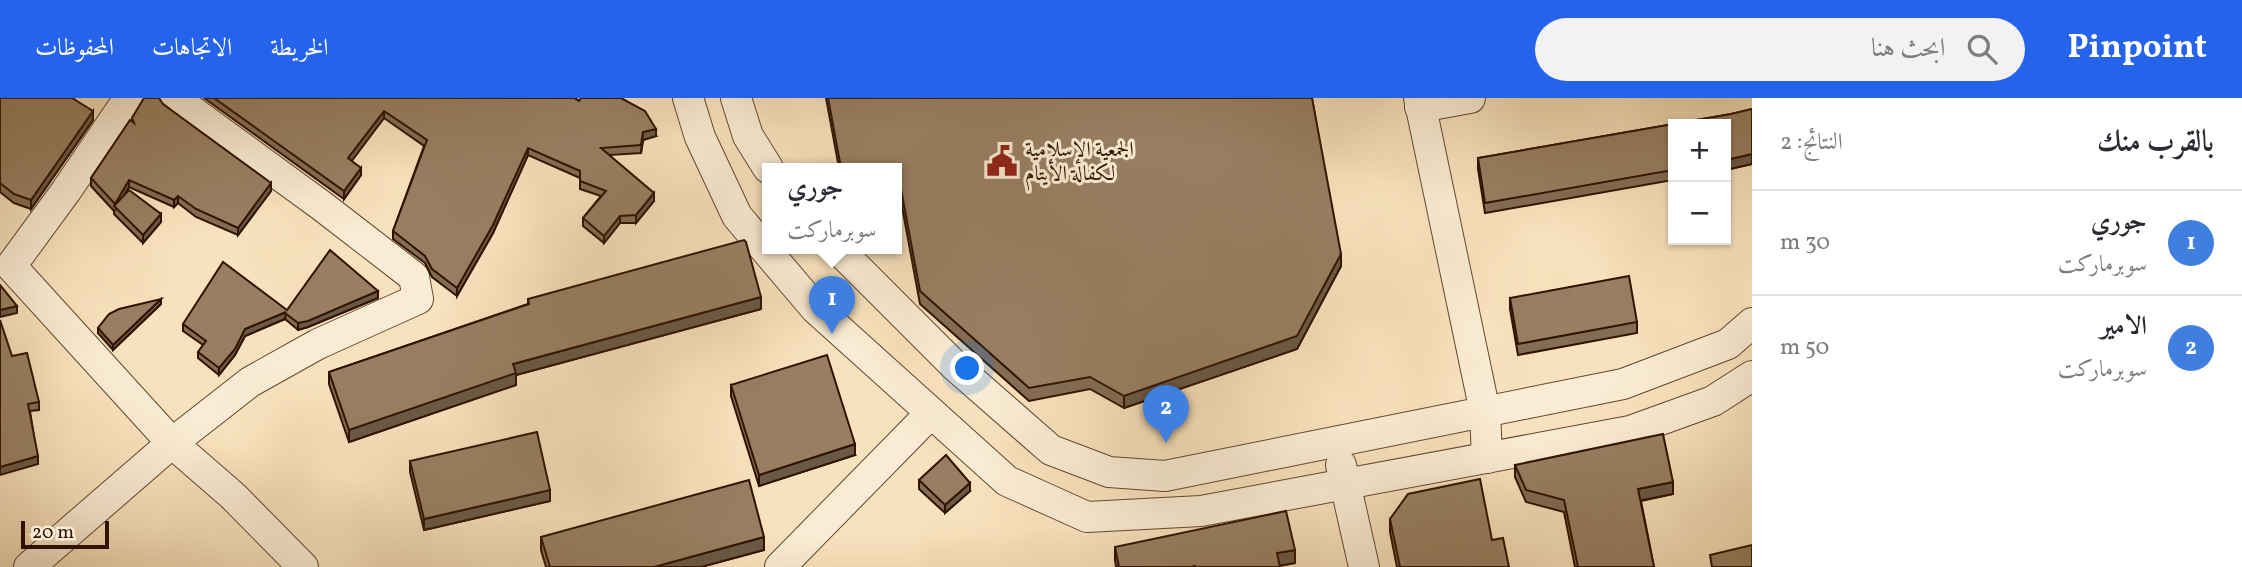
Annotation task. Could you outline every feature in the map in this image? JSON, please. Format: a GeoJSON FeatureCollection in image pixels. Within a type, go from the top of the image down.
{"type":"FeatureCollection","features":[{"type":"Feature","properties":{"kind":"street"},"geometry":{"type":"LineString","coordinates":[[129,98],[66,191],[6,260],[172,443],[233,496],[303,567]]}},
{"type":"Feature","properties":{"kind":"street"},"geometry":{"type":"LineString","coordinates":[[29,567],[172,443],[250,382],[318,344],[418,299],[414,277],[174,98]]}},
{"type":"Feature","properties":{"kind":"street"},"geometry":{"type":"LineString","coordinates":[[688,98],[700,137],[737,216],[762,245]]}},
{"type":"Feature","properties":{"kind":"street"},"geometry":{"type":"LineString","coordinates":[[736,98],[748,136],[765,163]]}},
{"type":"Feature","properties":{"kind":"street"},"geometry":{"type":"LineString","coordinates":[[1470,98],[1420,102],[1485,412],[1488,458]]}},
{"type":"Feature","properties":{"kind":"street"},"geometry":{"type":"LineString","coordinates":[[769,254],[815,308],[1006,481],[1087,517],[1201,511],[1630,431],[1713,401],[1752,376]]}},
{"type":"Feature","properties":{"kind":"street"},"geometry":{"type":"LineString","coordinates":[[843,254],[955,366],[1051,450],[1109,472],[1165,476],[1623,384],[1728,344],[1752,323]]}},
{"type":"Feature","properties":{"kind":"street"},"geometry":{"type":"LineString","coordinates":[[780,567],[931,413]]}},
{"type":"Feature","properties":{"kind":"street"},"geometry":{"type":"LineString","coordinates":[[1336,441],[1364,567]]}},
{"type":"Feature","properties":{"kind":"building"},"geometry":{"type":"Polygon","coordinates":[[[0,98],[72,98],[93,111],[31,200],[14,194],[0,183],[0,98]]]}},
{"type":"Feature","properties":{"kind":"building"},"geometry":{"type":"Polygon","coordinates":[[[144,98],[159,98],[163,104],[271,183],[238,228],[196,209],[178,196],[174,200],[129,180],[115,204],[91,178],[130,120],[134,123],[132,118],[144,98]]]}},
{"type":"Feature","properties":{"kind":"building"},"geometry":{"type":"Polygon","coordinates":[[[214,98],[574,98],[579,101],[581,98],[621,98],[645,111],[656,129],[643,132],[641,145],[601,148],[654,193],[636,215],[620,216],[604,236],[583,218],[606,191],[580,181],[580,171],[528,148],[493,225],[457,288],[432,269],[425,256],[393,231],[427,140],[384,111],[348,158],[361,168],[344,191],[214,98]]]}},
{"type":"Feature","properties":{"kind":"building"},"geometry":{"type":"Polygon","coordinates":[[[828,98],[1312,98],[1341,254],[1297,336],[1124,396],[1090,377],[1029,388],[920,291],[902,195],[902,163],[840,163],[828,98]]]}},
{"type":"Feature","properties":{"kind":"building"},"geometry":{"type":"Polygon","coordinates":[[[1752,109],[1752,154],[1731,159],[1731,119],[1702,119],[1752,109]]]}},
{"type":"Feature","properties":{"kind":"building"},"geometry":{"type":"Polygon","coordinates":[[[1668,125],[1668,171],[1485,203],[1478,158],[1668,125]]]}},
{"type":"Feature","properties":{"kind":"building"},"geometry":{"type":"Polygon","coordinates":[[[129,190],[161,214],[143,235],[114,206],[129,190]]]}},
{"type":"Feature","properties":{"kind":"building"},"geometry":{"type":"Polygon","coordinates":[[[744,240],[761,297],[513,364],[516,373],[349,430],[329,372],[529,304],[528,299],[744,240]]]}},
{"type":"Feature","properties":{"kind":"building"},"geometry":{"type":"Polygon","coordinates":[[[330,250],[378,291],[308,321],[298,323],[286,312],[245,329],[235,349],[219,368],[198,352],[206,341],[183,324],[223,262],[287,310],[330,250]]]}},
{"type":"Feature","properties":{"kind":"building"},"geometry":{"type":"Polygon","coordinates":[[[1629,276],[1637,322],[1518,344],[1510,298],[1629,276]]]}},
{"type":"Feature","properties":{"kind":"building"},"geometry":{"type":"Polygon","coordinates":[[[0,285],[17,306],[0,310],[0,285]]]}},
{"type":"Feature","properties":{"kind":"building"},"geometry":{"type":"Polygon","coordinates":[[[161,299],[113,345],[98,328],[109,314],[119,309],[161,299]]]}},
{"type":"Feature","properties":{"kind":"building"},"geometry":{"type":"Polygon","coordinates":[[[0,320],[12,356],[27,353],[39,402],[28,404],[38,456],[0,467],[0,320]]]}},
{"type":"Feature","properties":{"kind":"building"},"geometry":{"type":"Polygon","coordinates":[[[827,355],[855,444],[759,475],[731,385],[827,355]]]}},
{"type":"Feature","properties":{"kind":"building"},"geometry":{"type":"Polygon","coordinates":[[[537,432],[550,490],[424,519],[410,461],[537,432]]]}},
{"type":"Feature","properties":{"kind":"building"},"geometry":{"type":"Polygon","coordinates":[[[1663,434],[1673,482],[1638,489],[1654,567],[1578,567],[1564,500],[1526,490],[1515,465],[1663,434]]]}},
{"type":"Feature","properties":{"kind":"building"},"geometry":{"type":"Polygon","coordinates":[[[946,455],[970,483],[945,505],[919,480],[946,455]]]}},
{"type":"Feature","properties":{"kind":"building"},"geometry":{"type":"Polygon","coordinates":[[[1480,479],[1492,540],[1503,538],[1509,567],[1400,567],[1390,519],[1408,494],[1480,479]]]}},
{"type":"Feature","properties":{"kind":"building"},"geometry":{"type":"Polygon","coordinates":[[[749,480],[764,537],[654,567],[550,567],[541,537],[749,480]]]}},
{"type":"Feature","properties":{"kind":"building"},"geometry":{"type":"Polygon","coordinates":[[[1286,511],[1295,550],[1277,553],[1280,567],[1119,567],[1115,547],[1286,511]]]}},
{"type":"Feature","properties":{"kind":"building"},"geometry":{"type":"Polygon","coordinates":[[[1752,545],[1752,567],[1712,567],[1710,555],[1752,545]]]}},
{"type":"Feature","properties":{"kind":"place","name":"الجمعية الإسلامية لكفالة الأيتام"},"geometry":{"type":"Point","coordinates":[1002,161]}},
{"type":"Feature","properties":{"kind":"place","name":"جوري"},"geometry":{"type":"Point","coordinates":[832,334]}},
{"type":"Feature","properties":{"kind":"place","name":"الامير"},"geometry":{"type":"Point","coordinates":[1166,443]}}]}
